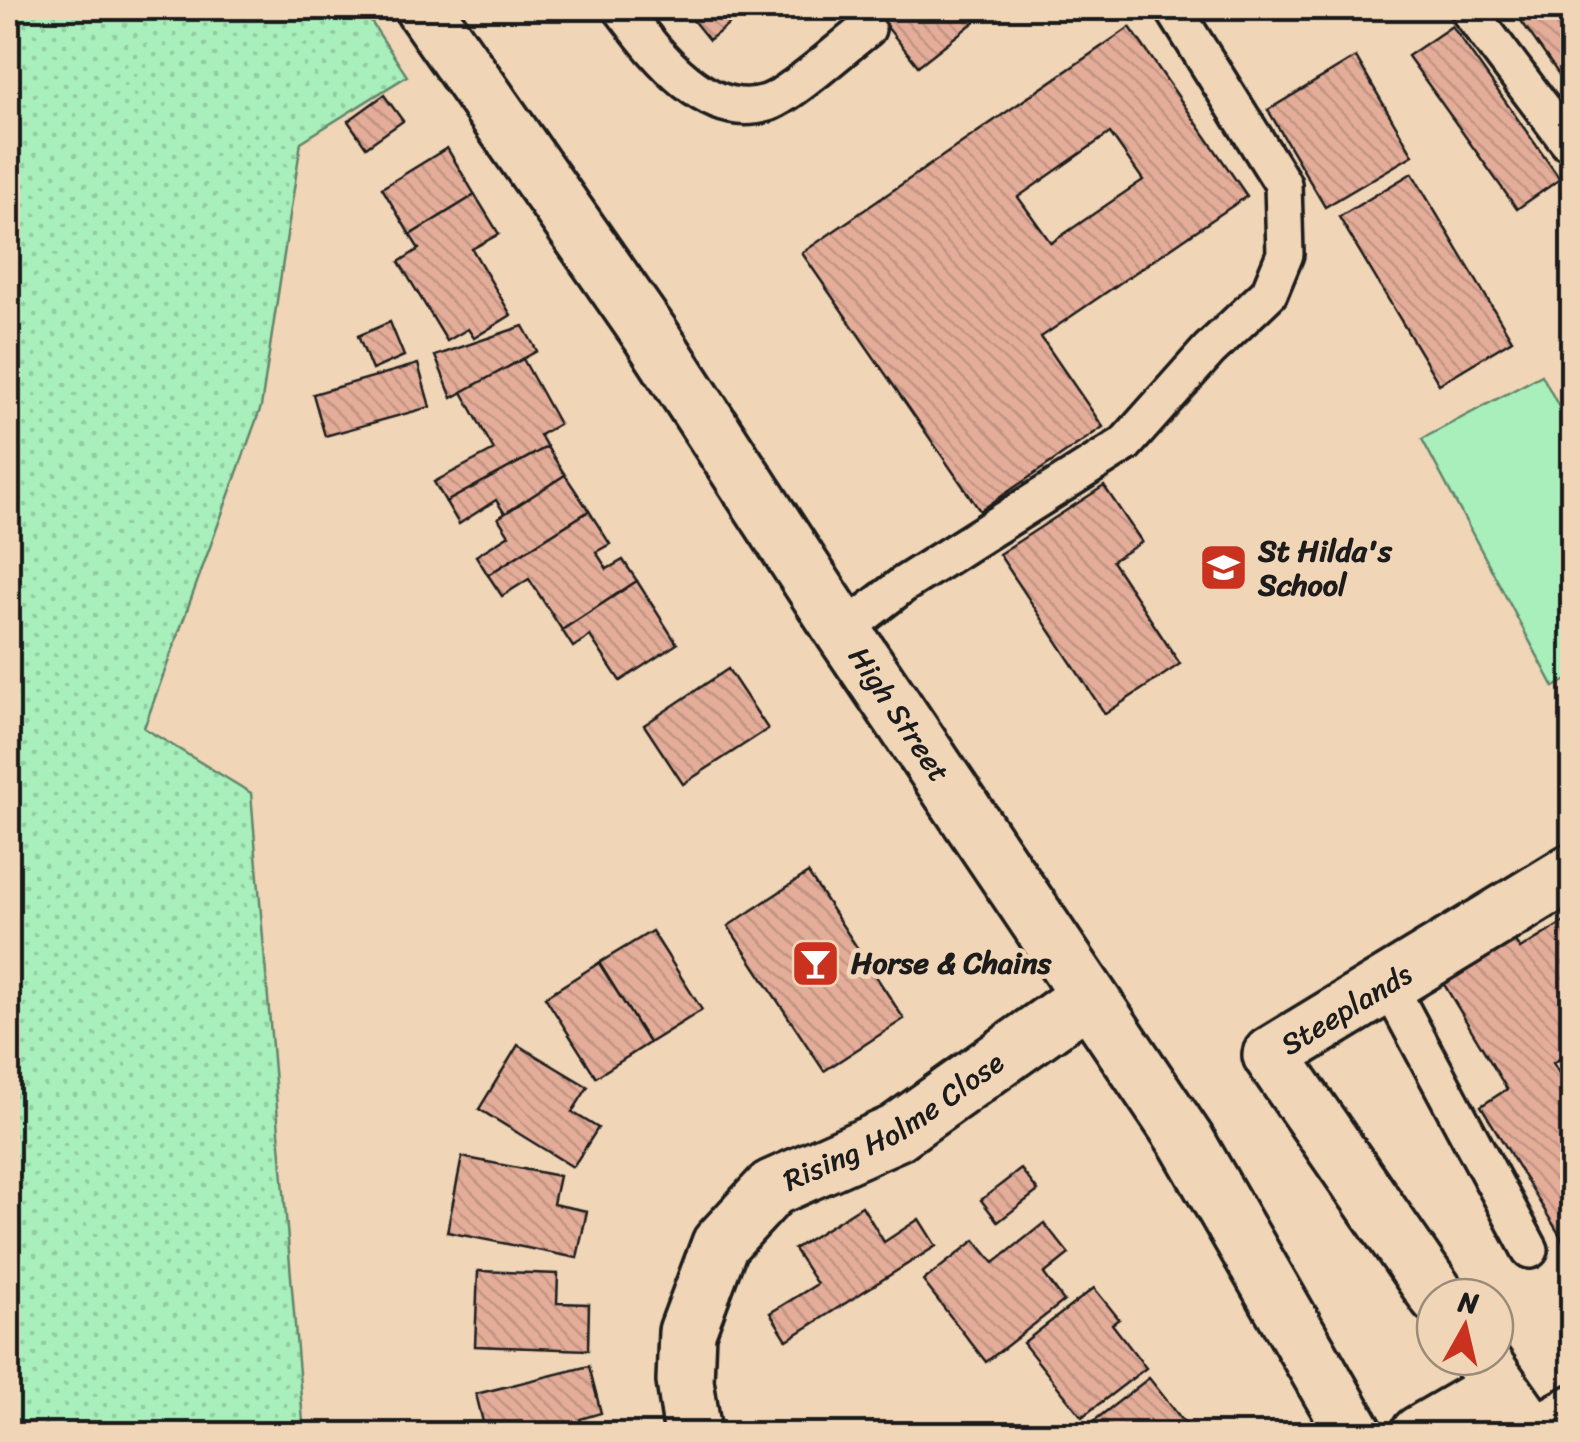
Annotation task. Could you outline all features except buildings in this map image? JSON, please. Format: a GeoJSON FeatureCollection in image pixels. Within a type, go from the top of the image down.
{"type":"FeatureCollection","features":[{"type":"Feature","properties":{"kind":"main road","name":"High Street"},"geometry":{"type":"LineString","coordinates":[[423,8],[650,334],[1087,997],[1187,1142],[1351,1433]]}},
{"type":"Feature","properties":{"kind":"main road","name":"Steeplands"},"geometry":{"type":"LineString","coordinates":[[1424,1277],[1271,1055],[1572,872]]}},
{"type":"Feature","properties":{"kind":"main road","name":"Rising Holme Close"},"geometry":{"type":"LineString","coordinates":[[693,1434],[685,1381],[688,1332],[720,1244],[772,1188],[896,1134],[1087,997]]}},
{"type":"Feature","properties":{"kind":"main road"},"geometry":{"type":"LineString","coordinates":[[1420,1434],[1522,1402]]}},
{"type":"Feature","properties":{"kind":"lane"},"geometry":{"type":"LineString","coordinates":[[621,8],[699,93],[737,107],[770,103],[867,28]]}},
{"type":"Feature","properties":{"kind":"lane"},"geometry":{"type":"LineString","coordinates":[[844,631],[904,584],[1125,444],[1209,350],[1269,292],[1285,254],[1283,184],[1174,8]]}},
{"type":"Feature","properties":{"kind":"lane"},"geometry":{"type":"LineString","coordinates":[[1470,12],[1568,142],[1572,140]]}},
{"type":"Feature","properties":{"kind":"lane"},"geometry":{"type":"LineString","coordinates":[[1388,984],[1530,1250]]}},
{"type":"Feature","properties":{"kind":"green space"},"geometry":{"type":"Polygon","coordinates":[[[8,8],[362,8],[407,76],[301,142],[261,407],[144,728],[251,793],[304,1434],[8,1434],[8,8]]]}},
{"type":"Feature","properties":{"kind":"green space"},"geometry":{"type":"Polygon","coordinates":[[[1542,375],[1572,432],[1572,677],[1554,687],[1422,439],[1542,375]]]}},
{"type":"Feature","properties":{"kind":"place","name":"St Hilda's School"},"geometry":{"type":"Point","coordinates":[1223,568]}},
{"type":"Feature","properties":{"kind":"place","name":"Horse & Chains"},"geometry":{"type":"Point","coordinates":[816,963]}}]}
